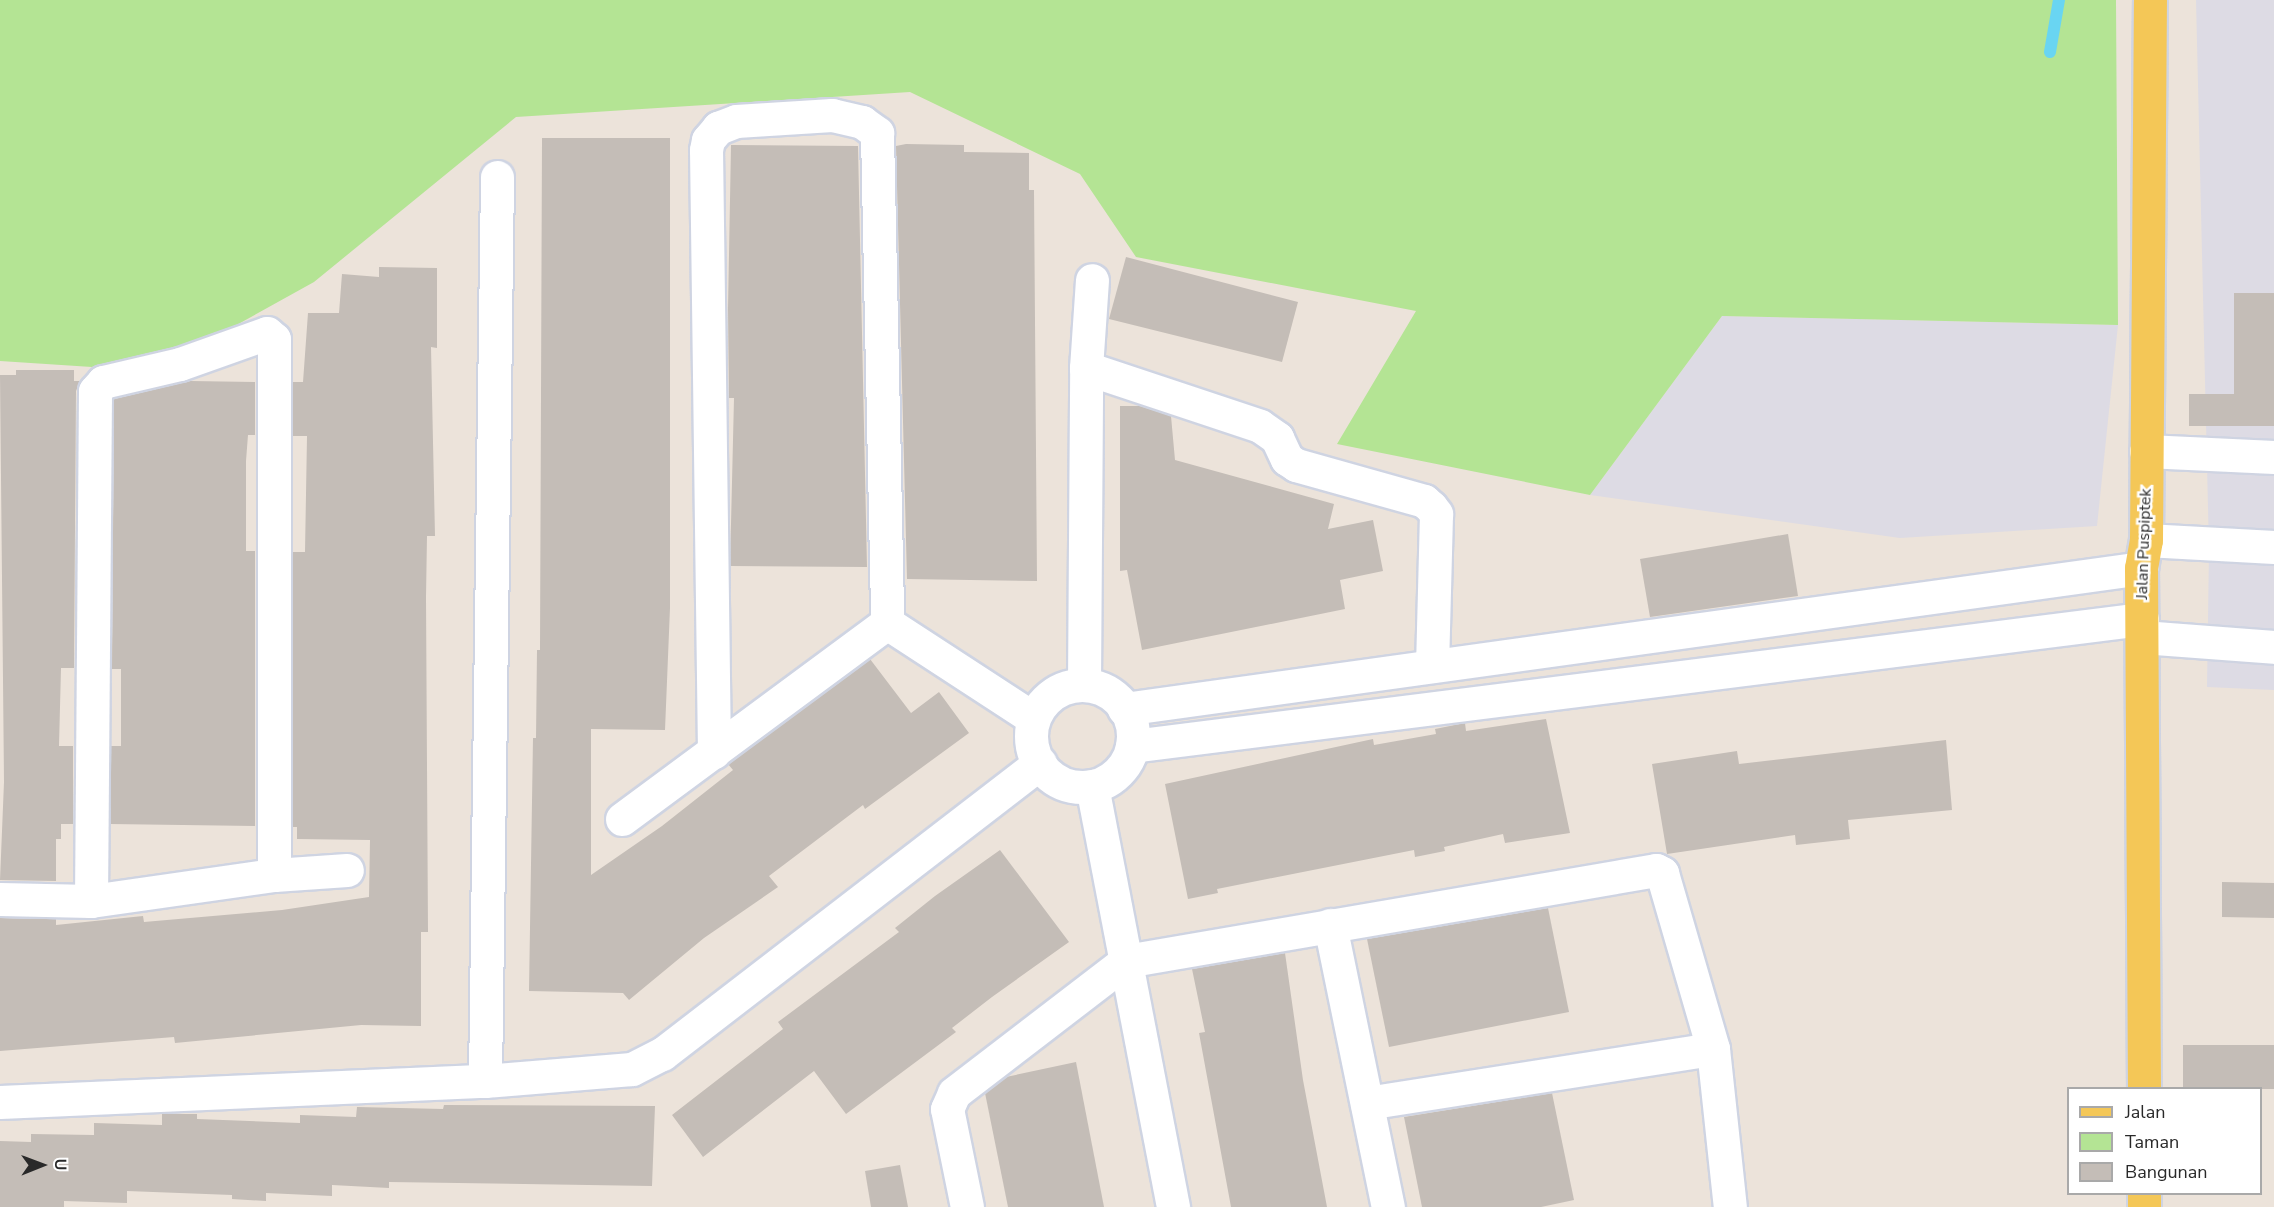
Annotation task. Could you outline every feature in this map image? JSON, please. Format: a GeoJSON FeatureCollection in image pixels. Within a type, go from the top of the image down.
{"type":"FeatureCollection","features":[{"type":"Feature","properties":{"kind":"main road","name":"Jalan Puspiptek"},"geometry":{"type":"LineString","coordinates":[[2144,1087],[2142,628],[2150,0]]}},
{"type":"Feature","properties":{"kind":"street"},"geometry":{"type":"LineString","coordinates":[[714,752],[706,150],[708,140],[718,128],[736,122],[832,115],[862,122],[877,133],[887,623]]}},
{"type":"Feature","properties":{"kind":"street"},"geometry":{"type":"LineString","coordinates":[[485,1081],[496,177]]}},
{"type":"Feature","properties":{"kind":"street"},"geometry":{"type":"LineString","coordinates":[[1084,684],[1086,368],[1092,280]]}},
{"type":"Feature","properties":{"kind":"street"},"geometry":{"type":"LineString","coordinates":[[91,902],[95,391],[104,381],[180,364],[267,333],[274,339],[274,875]]}},
{"type":"Feature","properties":{"kind":"street"},"geometry":{"type":"LineString","coordinates":[[1086,368],[1260,426],[1276,438],[1287,459],[1296,465],[1424,501],[1431,507],[1436,514],[1432,666]]}},
{"type":"Feature","properties":{"kind":"street"},"geometry":{"type":"LineString","coordinates":[[2146,452],[2274,457]]}},
{"type":"Feature","properties":{"kind":"street"},"geometry":{"type":"LineString","coordinates":[[1124,709],[1666,634],[2144,554],[2274,547]]}},
{"type":"Feature","properties":{"kind":"street"},"geometry":{"type":"LineString","coordinates":[[887,623],[1033,718]]}},
{"type":"Feature","properties":{"kind":"street"},"geometry":{"type":"LineString","coordinates":[[622,819],[887,623]]}},
{"type":"Feature","properties":{"kind":"street"},"geometry":{"type":"LineString","coordinates":[[1132,746],[1675,678],[2142,628],[2274,647]]}},
{"type":"Feature","properties":{"kind":"street"},"geometry":{"type":"LineString","coordinates":[[1666,634],[1675,678]]}},
{"type":"Feature","properties":{"kind":"street"},"geometry":{"type":"LineString","coordinates":[[1084,684],[1115,695],[1132,722],[1132,746],[1131,755],[1111,781],[1080,789],[1050,778],[1032,751],[1033,718],[1053,693],[1084,684]]}},
{"type":"Feature","properties":{"kind":"street"},"geometry":{"type":"LineString","coordinates":[[0,1102],[485,1081],[632,1069],[650,1062],[1040,763]]}},
{"type":"Feature","properties":{"kind":"street"},"geometry":{"type":"LineString","coordinates":[[1092,786],[1173,1207]]}},
{"type":"Feature","properties":{"kind":"street"},"geometry":{"type":"LineString","coordinates":[[0,900],[91,902],[274,875],[347,870]]}},
{"type":"Feature","properties":{"kind":"street"},"geometry":{"type":"LineString","coordinates":[[967,1207],[947,1109],[954,1093],[1126,961],[1656,870],[1662,873],[1713,1049],[1730,1207]]}},
{"type":"Feature","properties":{"kind":"street"},"geometry":{"type":"LineString","coordinates":[[1330,925],[1388,1207]]}},
{"type":"Feature","properties":{"kind":"street"},"geometry":{"type":"LineString","coordinates":[[1367,1103],[1713,1049]]}},
{"type":"Feature","properties":{"kind":"shaded area"},"geometry":{"type":"Polygon","coordinates":[[[2196,0],[2274,0],[2274,690],[2207,687],[2209,550],[2196,0]]]}},
{"type":"Feature","properties":{"kind":"shaded area"},"geometry":{"type":"Polygon","coordinates":[[[1722,316],[2118,325],[2097,526],[1900,538],[1590,495],[1722,316]]]}},
{"type":"Feature","properties":{"kind":"green space"},"geometry":{"type":"Polygon","coordinates":[[[0,0],[2116,0],[2118,325],[1722,316],[1590,495],[1337,444],[1416,311],[1136,257],[1080,174],[910,92],[516,117],[314,282],[204,343],[92,367],[0,361],[0,0]]]}},
{"type":"Feature","properties":{"kind":"building"},"geometry":{"type":"Polygon","coordinates":[[[542,138],[670,138],[670,608],[665,730],[591,729],[591,875],[662,826],[733,770],[728,764],[870,659],[911,713],[939,692],[969,733],[865,809],[863,805],[769,876],[778,887],[704,938],[629,1000],[623,993],[529,991],[533,738],[536,738],[537,650],[540,650],[542,138]]]}},
{"type":"Feature","properties":{"kind":"building"},"geometry":{"type":"Polygon","coordinates":[[[906,144],[964,145],[964,152],[1029,153],[1029,190],[1034,190],[1037,581],[907,579],[896,146],[906,144]]]}},
{"type":"Feature","properties":{"kind":"building"},"geometry":{"type":"Polygon","coordinates":[[[731,145],[858,146],[867,567],[730,566],[734,398],[729,398],[731,145]]]}},
{"type":"Feature","properties":{"kind":"building"},"geometry":{"type":"Polygon","coordinates":[[[1126,257],[1298,302],[1282,362],[1109,319],[1126,257]]]}},
{"type":"Feature","properties":{"kind":"building"},"geometry":{"type":"Polygon","coordinates":[[[379,267],[437,268],[437,348],[431,347],[435,536],[427,536],[426,597],[428,932],[421,932],[421,1026],[361,1025],[175,1043],[174,1037],[0,1051],[0,918],[56,919],[56,925],[143,916],[144,922],[282,910],[369,897],[370,840],[297,839],[297,827],[293,827],[293,552],[305,552],[307,436],[293,436],[293,382],[303,382],[308,313],[339,313],[342,274],[379,277],[379,267]]]}},
{"type":"Feature","properties":{"kind":"building"},"geometry":{"type":"Polygon","coordinates":[[[2234,293],[2274,293],[2274,426],[2189,426],[2189,394],[2234,394],[2234,293]]]}},
{"type":"Feature","properties":{"kind":"building"},"geometry":{"type":"Polygon","coordinates":[[[16,370],[74,370],[74,381],[80,381],[76,391],[74,668],[61,668],[59,746],[73,746],[73,824],[61,824],[61,839],[56,839],[56,881],[0,880],[4,782],[0,375],[16,375],[16,370]]]}},
{"type":"Feature","properties":{"kind":"building"},"geometry":{"type":"Polygon","coordinates":[[[190,381],[255,382],[255,435],[248,435],[246,461],[246,551],[255,551],[255,826],[110,824],[111,746],[121,746],[121,669],[112,669],[114,399],[190,381]]]}},
{"type":"Feature","properties":{"kind":"building"},"geometry":{"type":"Polygon","coordinates":[[[1120,406],[1140,406],[1171,416],[1175,460],[1334,504],[1328,529],[1373,520],[1383,571],[1340,580],[1345,609],[1142,650],[1127,570],[1120,571],[1120,406]]]}},
{"type":"Feature","properties":{"kind":"building"},"geometry":{"type":"Polygon","coordinates":[[[1788,534],[1798,596],[1650,617],[1640,559],[1788,534]]]}},
{"type":"Feature","properties":{"kind":"building"},"geometry":{"type":"Polygon","coordinates":[[[1546,719],[1570,833],[1505,843],[1503,834],[1444,847],[1445,851],[1415,857],[1414,850],[1217,889],[1218,893],[1188,899],[1165,784],[1373,739],[1374,745],[1436,734],[1435,729],[1465,723],[1466,731],[1546,719]]]}},
{"type":"Feature","properties":{"kind":"building"},"geometry":{"type":"Polygon","coordinates":[[[1946,740],[1952,810],[1848,820],[1850,839],[1796,845],[1795,835],[1667,854],[1652,764],[1737,751],[1739,764],[1946,740]]]}},
{"type":"Feature","properties":{"kind":"building"},"geometry":{"type":"Polygon","coordinates":[[[1000,850],[1069,942],[992,997],[952,1028],[956,1032],[846,1114],[814,1071],[703,1157],[672,1115],[783,1029],[778,1022],[899,932],[895,928],[935,896],[1000,850]]]}},
{"type":"Feature","properties":{"kind":"building"},"geometry":{"type":"Polygon","coordinates":[[[2222,882],[2274,883],[2274,918],[2222,917],[2222,882]]]}},
{"type":"Feature","properties":{"kind":"building"},"geometry":{"type":"Polygon","coordinates":[[[1548,908],[1569,1012],[1389,1047],[1367,939],[1548,908]]]}},
{"type":"Feature","properties":{"kind":"building"},"geometry":{"type":"Polygon","coordinates":[[[1285,953],[1303,1080],[1327,1207],[1231,1207],[1199,1033],[1205,1032],[1192,969],[1285,953]]]}},
{"type":"Feature","properties":{"kind":"building"},"geometry":{"type":"Polygon","coordinates":[[[2183,1045],[2274,1045],[2274,1089],[2183,1087],[2183,1045]]]}},
{"type":"Feature","properties":{"kind":"building"},"geometry":{"type":"Polygon","coordinates":[[[1076,1062],[1104,1207],[1008,1207],[985,1093],[1006,1077],[1076,1062]]]}},
{"type":"Feature","properties":{"kind":"building"},"geometry":{"type":"Polygon","coordinates":[[[1552,1093],[1574,1200],[1541,1207],[1422,1207],[1404,1117],[1552,1093]]]}},
{"type":"Feature","properties":{"kind":"building"},"geometry":{"type":"Polygon","coordinates":[[[444,1105],[655,1106],[652,1186],[389,1182],[389,1188],[332,1185],[332,1196],[266,1193],[266,1201],[232,1199],[232,1195],[127,1191],[127,1203],[64,1201],[64,1207],[0,1207],[0,1141],[31,1142],[31,1134],[94,1135],[94,1123],[162,1125],[162,1114],[197,1114],[197,1119],[300,1123],[300,1115],[356,1117],[357,1107],[443,1109],[444,1105]]]}},
{"type":"Feature","properties":{"kind":"building"},"geometry":{"type":"Polygon","coordinates":[[[900,1165],[908,1207],[871,1207],[865,1171],[900,1165]]]}},
{"type":"Feature","properties":{"kind":"waterway"},"geometry":{"type":"LineString","coordinates":[[2050,52],[2059,0]]}}]}
